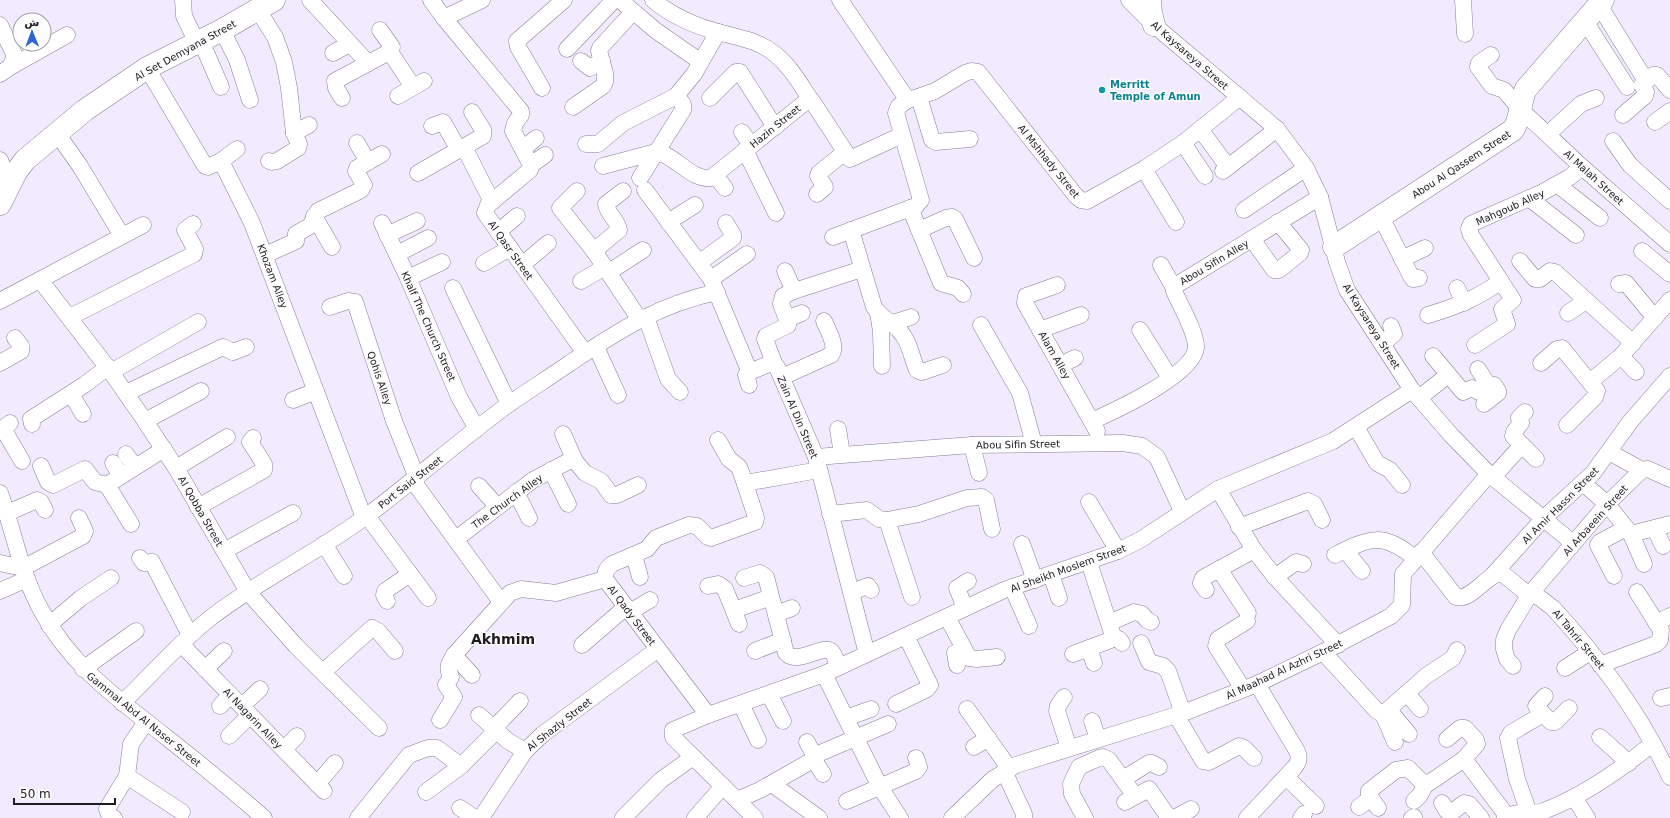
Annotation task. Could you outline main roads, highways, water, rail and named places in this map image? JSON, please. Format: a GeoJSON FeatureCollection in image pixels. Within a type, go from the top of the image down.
{"type":"FeatureCollection","features":[{"type":"Feature","properties":{"kind":"place","name":"Merritt Temple of Amun"},"geometry":{"type":"Point","coordinates":[1102,90]}},
{"type":"Feature","properties":{"kind":"district","name":"Akhmim"},"geometry":{"type":"Point","coordinates":[503,639]}}]}
